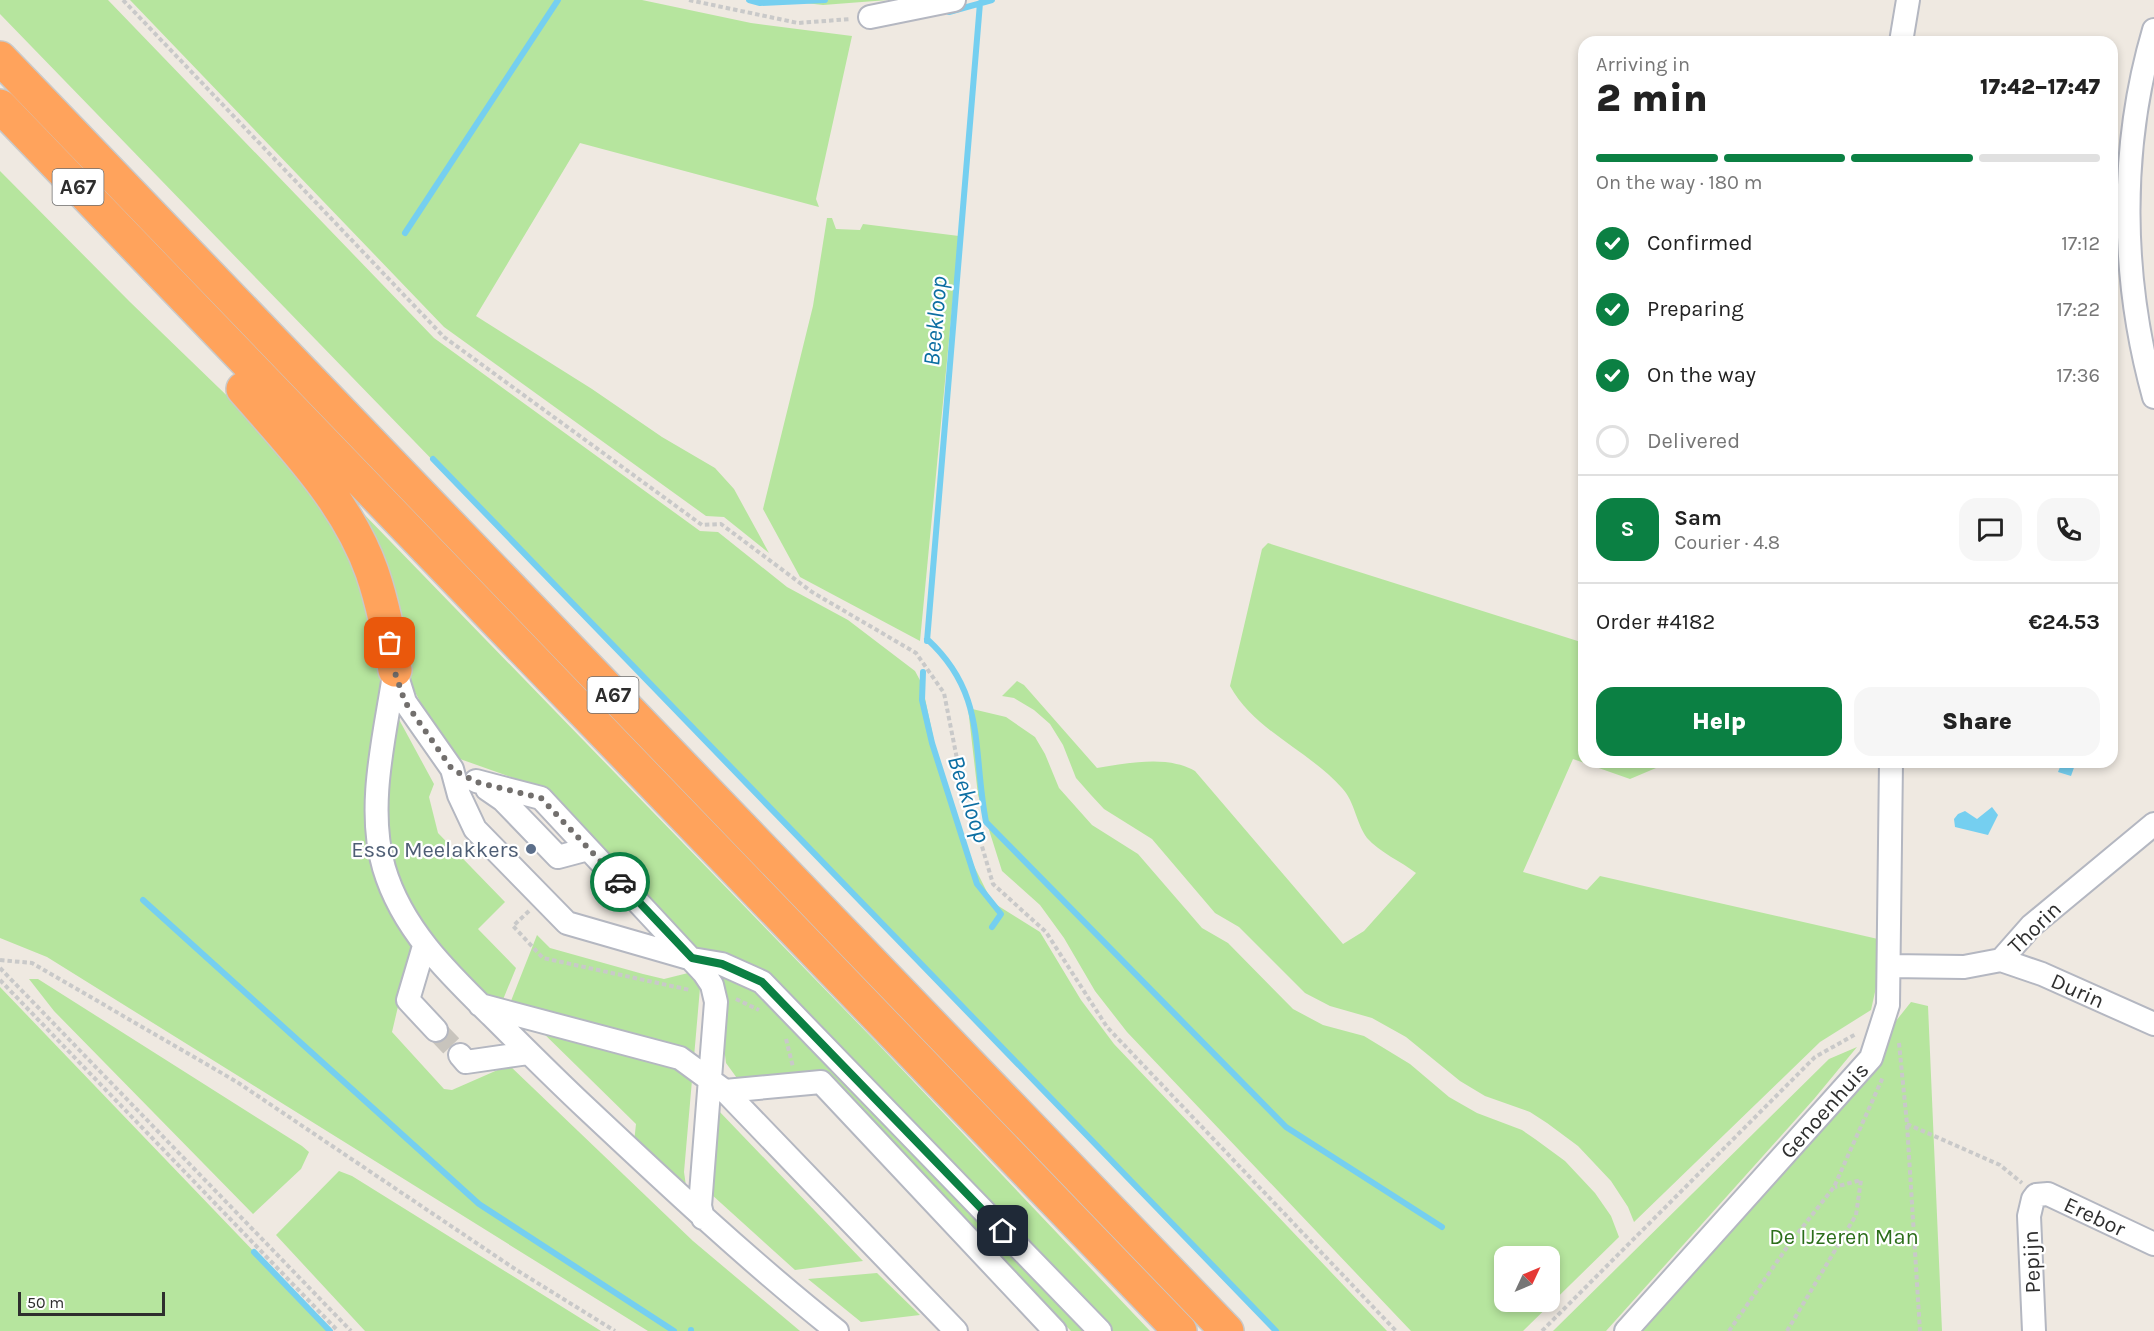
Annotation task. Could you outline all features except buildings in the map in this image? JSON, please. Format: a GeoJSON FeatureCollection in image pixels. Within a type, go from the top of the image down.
{"type":"FeatureCollection","features":[{"type":"Feature","properties":{"kind":"highway","name":"A67"},"geometry":{"type":"LineString","coordinates":[[0,58],[1227,1331]]}},
{"type":"Feature","properties":{"kind":"highway","name":"A67"},"geometry":{"type":"LineString","coordinates":[[0,106],[1180,1331]]}},
{"type":"Feature","properties":{"kind":"highway","name":"A67"},"geometry":{"type":"LineString","coordinates":[[156,268],[215,356],[310,466],[338,505],[371,570],[385,616],[394,670]]}},
{"type":"Feature","properties":{"kind":"street"},"geometry":{"type":"LineString","coordinates":[[870,17],[954,0]]}},
{"type":"Feature","properties":{"kind":"street"},"geometry":{"type":"LineString","coordinates":[[1902,36],[1908,0]]}},
{"type":"Feature","properties":{"kind":"street"},"geometry":{"type":"LineString","coordinates":[[2154,30],[2140,85],[2133,130],[2128,215],[2135,308],[2154,397]]}},
{"type":"Feature","properties":{"kind":"street","name":"A67"},"geometry":{"type":"LineString","coordinates":[[394,670],[405,702],[452,769],[459,795],[475,829],[531,889],[567,923],[692,958],[722,964],[762,982],[1100,1331]]}},
{"type":"Feature","properties":{"kind":"street","name":"A67"},"geometry":{"type":"LineString","coordinates":[[394,670],[382,750],[378,830],[384,867],[398,905],[424,946],[528,1053],[702,1218],[837,1331]]}},
{"type":"Feature","properties":{"kind":"street","name":"Genoenhuis"},"geometry":{"type":"LineString","coordinates":[[1626,1331],[1871,1058],[1888,1005],[1891,768]]}},
{"type":"Feature","properties":{"kind":"street","name":"A67"},"geometry":{"type":"LineString","coordinates":[[452,769],[476,782],[541,798],[692,958],[704,973],[714,994]]}},
{"type":"Feature","properties":{"kind":"street","name":"Thorin"},"geometry":{"type":"LineString","coordinates":[[1890,966],[1964,967],[2001,960],[2031,926],[2154,824]]}},
{"type":"Feature","properties":{"kind":"street"},"geometry":{"type":"LineString","coordinates":[[424,946],[408,1000],[436,1030]]}},
{"type":"Feature","properties":{"kind":"street","name":"Durin"},"geometry":{"type":"LineString","coordinates":[[2001,960],[2042,974],[2154,1024]]}},
{"type":"Feature","properties":{"kind":"street"},"geometry":{"type":"LineString","coordinates":[[702,1218],[700,1206],[717,1085],[714,994]]}},
{"type":"Feature","properties":{"kind":"street"},"geometry":{"type":"LineString","coordinates":[[480,1005],[680,1058],[717,1085],[956,1331]]}},
{"type":"Feature","properties":{"kind":"street"},"geometry":{"type":"LineString","coordinates":[[460,1055],[466,1062],[528,1053]]}},
{"type":"Feature","properties":{"kind":"street"},"geometry":{"type":"LineString","coordinates":[[717,1085],[820,1082],[1055,1331]]}},
{"type":"Feature","properties":{"kind":"street","name":"Erebor"},"geometry":{"type":"LineString","coordinates":[[2037,1195],[2048,1194],[2153,1242]]}},
{"type":"Feature","properties":{"kind":"street","name":"Pepijn"},"geometry":{"type":"LineString","coordinates":[[2034,1331],[2030,1216],[2032,1199],[2037,1195]]}},
{"type":"Feature","properties":{"kind":"path"},"geometry":{"type":"LineString","coordinates":[[123,0],[444,337],[702,525],[721,524],[812,592],[916,653],[944,693],[958,764],[993,884],[1046,932],[1107,1027],[1396,1331]]}},
{"type":"Feature","properties":{"kind":"path"},"geometry":{"type":"LineString","coordinates":[[689,0],[798,23],[870,17]]}},
{"type":"Feature","properties":{"kind":"path"},"geometry":{"type":"LineString","coordinates":[[543,898],[513,926],[543,958],[603,973],[611,972],[735,998],[760,1011],[767,1018]]}},
{"type":"Feature","properties":{"kind":"path"},"geometry":{"type":"LineString","coordinates":[[0,960],[32,963],[237,1082],[505,1263],[615,1331]]}},
{"type":"Feature","properties":{"kind":"path"},"geometry":{"type":"LineString","coordinates":[[0,968],[351,1331]]}},
{"type":"Feature","properties":{"kind":"path"},"geometry":{"type":"LineString","coordinates":[[0,980],[338,1331]]}},
{"type":"Feature","properties":{"kind":"path"},"geometry":{"type":"LineString","coordinates":[[1542,1331],[1815,1057],[1839,1042],[1882,1023]]}},
{"type":"Feature","properties":{"kind":"path"},"geometry":{"type":"LineString","coordinates":[[781,1034],[788,1041],[796,1084]]}},
{"type":"Feature","properties":{"kind":"path"},"geometry":{"type":"LineString","coordinates":[[1894,1051],[1899,1041],[1907,1124],[1920,1331]]}},
{"type":"Feature","properties":{"kind":"path"},"geometry":{"type":"LineString","coordinates":[[1730,1331],[1790,1243],[1834,1187],[1885,1072]]}},
{"type":"Feature","properties":{"kind":"path"},"geometry":{"type":"LineString","coordinates":[[1907,1124],[2000,1165],[2037,1195]]}},
{"type":"Feature","properties":{"kind":"path"},"geometry":{"type":"LineString","coordinates":[[1787,1331],[1856,1215],[1861,1180],[1834,1187]]}},
{"type":"Feature","properties":{"kind":"green space"},"geometry":{"type":"Polygon","coordinates":[[[0,0],[108,0],[434,338],[700,531],[718,532],[787,587],[848,620],[915,671],[922,684],[942,779],[967,852],[992,902],[1040,932],[1081,1000],[1114,1044],[1387,1331],[1277,1331],[0,14],[0,0]]]}},
{"type":"Feature","properties":{"kind":"green space"},"geometry":{"type":"Polygon","coordinates":[[[130,0],[642,0],[751,23],[852,36],[816,199],[819,207],[580,143],[476,316],[592,389],[662,437],[715,468],[734,489],[769,553],[724,517],[706,516],[444,327],[130,0]]]}},
{"type":"Feature","properties":{"kind":"green space"},"geometry":{"type":"Polygon","coordinates":[[[779,0],[888,0],[823,5],[779,0]]]}},
{"type":"Feature","properties":{"kind":"green space"},"geometry":{"type":"Polygon","coordinates":[[[0,171],[130,302],[306,472],[366,572],[384,675],[372,793],[413,943],[392,1032],[444,1089],[452,1090],[509,1065],[693,1241],[800,1331],[648,1331],[47,957],[0,938],[0,171]]]}},
{"type":"Feature","properties":{"kind":"green space"},"geometry":{"type":"Polygon","coordinates":[[[827,218],[832,218],[836,229],[860,230],[863,224],[959,236],[920,641],[800,577],[763,509],[813,306],[827,218]]]}},
{"type":"Feature","properties":{"kind":"green space"},"geometry":{"type":"Polygon","coordinates":[[[326,475],[877,1043],[1150,1331],[1109,1331],[768,977],[699,950],[676,933],[542,794],[528,783],[460,759],[427,715],[401,665],[326,475]]]}},
{"type":"Feature","properties":{"kind":"green space"},"geometry":{"type":"Polygon","coordinates":[[[1268,543],[1578,641],[1578,761],[1573,759],[1523,872],[1587,890],[1600,876],[1878,939],[1877,983],[1871,1010],[1820,1042],[1634,1222],[1628,1207],[1611,1181],[1578,1146],[1547,1123],[1530,1112],[1485,1096],[1460,1081],[1406,1037],[1372,1018],[1330,1006],[1305,993],[1239,927],[1215,913],[1152,839],[1104,809],[1076,778],[1063,745],[1050,724],[1034,710],[1014,698],[1002,696],[1017,681],[1024,685],[1097,768],[1160,762],[1184,766],[1195,771],[1343,944],[1364,931],[1416,873],[1367,838],[1342,788],[1314,762],[1253,716],[1230,686],[1262,549],[1268,543]]]}},
{"type":"Feature","properties":{"kind":"green space"},"geometry":{"type":"Polygon","coordinates":[[[968,708],[1006,717],[1035,737],[1045,754],[1059,788],[1092,825],[1138,854],[1202,928],[1228,943],[1293,1009],[1323,1025],[1364,1036],[1410,1064],[1449,1097],[1477,1113],[1522,1130],[1535,1139],[1565,1161],[1595,1193],[1611,1216],[1619,1237],[1560,1295],[1560,1246],[1494,1246],[1494,1312],[1542,1312],[1523,1331],[1411,1331],[1127,1032],[1095,991],[1064,938],[1040,905],[1002,871],[978,795],[968,708]]]}},
{"type":"Feature","properties":{"kind":"green space"},"geometry":{"type":"Polygon","coordinates":[[[395,712],[434,784],[429,797],[438,833],[505,902],[478,929],[516,968],[502,1002],[479,995],[404,902],[384,828],[395,712]]]}},
{"type":"Feature","properties":{"kind":"green space"},"geometry":{"type":"Polygon","coordinates":[[[1599,768],[1656,768],[1630,779],[1599,768]]]}},
{"type":"Feature","properties":{"kind":"green space"},"geometry":{"type":"Polygon","coordinates":[[[537,935],[550,948],[643,974],[664,979],[688,973],[700,988],[694,1057],[509,1006],[537,935]]]}},
{"type":"Feature","properties":{"kind":"green space"},"geometry":{"type":"Polygon","coordinates":[[[714,969],[748,980],[1091,1331],[1071,1331],[825,1077],[742,1085],[726,1063],[714,969]]]}},
{"type":"Feature","properties":{"kind":"green space"},"geometry":{"type":"Polygon","coordinates":[[[29,979],[38,979],[302,1146],[309,1152],[301,1169],[253,1214],[54,1011],[29,979]]]}},
{"type":"Feature","properties":{"kind":"green space"},"geometry":{"type":"Polygon","coordinates":[[[0,987],[330,1331],[0,1331],[0,987]]]}},
{"type":"Feature","properties":{"kind":"green space","name":"De IJzeren Man"},"geometry":{"type":"Polygon","coordinates":[[[1911,1002],[1928,1006],[1942,1331],[1639,1331],[1728,1232],[1911,1002]]]}},
{"type":"Feature","properties":{"kind":"green space"},"geometry":{"type":"Polygon","coordinates":[[[534,1024],[682,1066],[692,1080],[684,1172],[687,1193],[634,1142],[636,1124],[534,1024]]]}},
{"type":"Feature","properties":{"kind":"green space"},"geometry":{"type":"Polygon","coordinates":[[[1857,1047],[1814,1099],[1606,1331],[1553,1331],[1829,1059],[1857,1047]]]}},
{"type":"Feature","properties":{"kind":"green space"},"geometry":{"type":"Polygon","coordinates":[[[717,1109],[863,1261],[795,1270],[711,1194],[717,1109]]]}},
{"type":"Feature","properties":{"kind":"green space"},"geometry":{"type":"Polygon","coordinates":[[[339,1171],[352,1176],[601,1331],[365,1331],[276,1235],[339,1171]]]}},
{"type":"Feature","properties":{"kind":"green space"},"geometry":{"type":"Polygon","coordinates":[[[877,1273],[920,1315],[861,1322],[808,1279],[877,1273]]]}},
{"type":"Feature","properties":{"kind":"water"},"geometry":{"type":"Polygon","coordinates":[[[2060,768],[2074,768],[2071,776],[2058,772],[2060,768]]]}},
{"type":"Feature","properties":{"kind":"water"},"geometry":{"type":"Polygon","coordinates":[[[1992,807],[1998,815],[1988,835],[1955,827],[1954,819],[1958,814],[1965,811],[1977,819],[1992,807]]]}},
{"type":"Feature","properties":{"kind":"waterway"},"geometry":{"type":"LineString","coordinates":[[405,233],[558,0]]}},
{"type":"Feature","properties":{"kind":"waterway"},"geometry":{"type":"LineString","coordinates":[[749,0],[760,3],[825,0]]}},
{"type":"Feature","properties":{"kind":"waterway"},"geometry":{"type":"LineString","coordinates":[[949,12],[992,0]]}},
{"type":"Feature","properties":{"kind":"waterway","name":"Beekloop"},"geometry":{"type":"LineString","coordinates":[[927,641],[980,3]]}},
{"type":"Feature","properties":{"kind":"waterway"},"geometry":{"type":"LineString","coordinates":[[433,459],[1276,1331]]}},
{"type":"Feature","properties":{"kind":"waterway"},"geometry":{"type":"LineString","coordinates":[[927,639],[946,660],[960,681],[968,702],[974,724],[986,822],[1286,1127],[1442,1227]]}},
{"type":"Feature","properties":{"kind":"waterway","name":"Beekloop"},"geometry":{"type":"LineString","coordinates":[[923,672],[922,700],[932,743],[977,884],[1001,914],[992,927]]}},
{"type":"Feature","properties":{"kind":"waterway"},"geometry":{"type":"LineString","coordinates":[[143,900],[479,1204],[674,1331]]}},
{"type":"Feature","properties":{"kind":"waterway"},"geometry":{"type":"LineString","coordinates":[[254,1252],[330,1331]]}},
{"type":"Feature","properties":{"kind":"tunnel"},"geometry":{"type":"LineString","coordinates":[[436,1030],[460,1055]]}},
{"type":"Feature","properties":{"kind":"way so far"},"geometry":{"type":"LineString","coordinates":[[390,643],[394,670],[405,702],[452,769],[476,782],[541,798],[620,882]]}},
{"type":"Feature","properties":{"kind":"place","name":"Esso Meelakkers"},"geometry":{"type":"Point","coordinates":[531,849]}},
{"type":"Feature","properties":{"kind":"route"},"geometry":{"type":"LineString","coordinates":[[620,882],[692,958],[722,964],[762,982],[1003,1231]]}}]}
